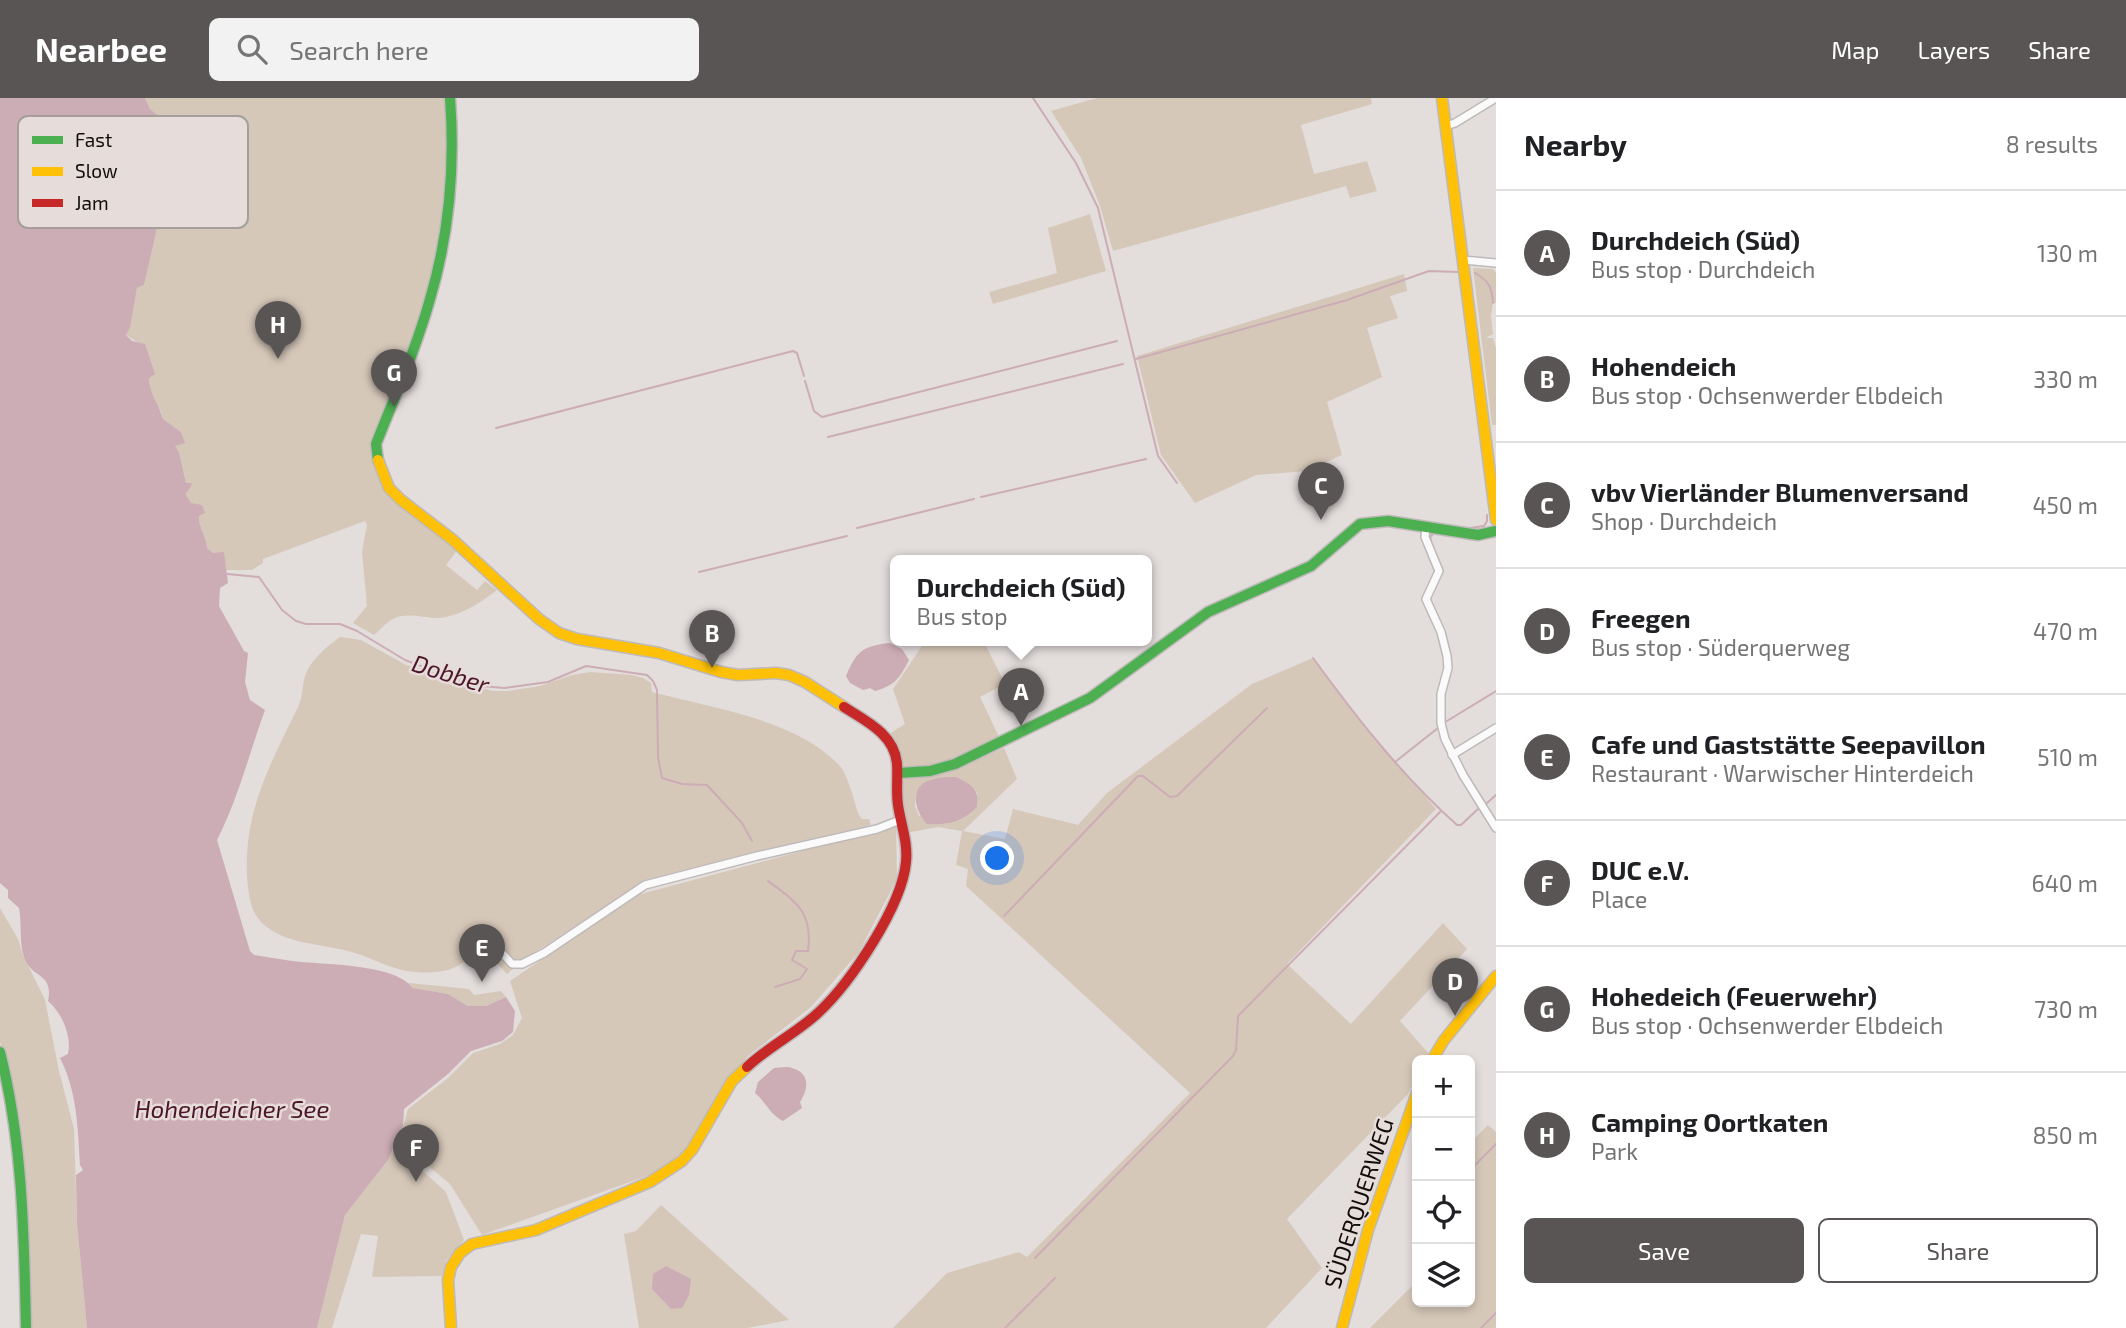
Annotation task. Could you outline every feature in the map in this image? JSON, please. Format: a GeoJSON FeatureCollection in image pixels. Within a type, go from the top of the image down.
{"type":"FeatureCollection","features":[{"type":"Feature","properties":{"kind":"street"},"geometry":{"type":"LineString","coordinates":[[450,98],[450,182],[433,288],[425,318],[376,444],[377,465],[390,488],[401,500],[453,540],[539,619],[559,633],[578,639],[659,653],[718,672],[738,675],[776,673],[794,677],[880,730],[891,745],[897,761],[896,788],[907,852],[895,904],[852,973],[830,1001],[808,1021],[755,1059],[738,1075],[724,1092],[709,1125],[692,1150],[650,1182],[536,1230],[472,1244],[460,1253],[451,1267],[448,1280],[451,1328]]}},
{"type":"Feature","properties":{"kind":"street"},"geometry":{"type":"LineString","coordinates":[[1442,98],[1496,520]]}},
{"type":"Feature","properties":{"kind":"street"},"geometry":{"type":"LineString","coordinates":[[1446,126],[1496,98]]}},
{"type":"Feature","properties":{"kind":"street"},"geometry":{"type":"LineString","coordinates":[[1463,260],[1496,263]]}},
{"type":"Feature","properties":{"kind":"street"},"geometry":{"type":"LineString","coordinates":[[898,773],[930,771],[955,764],[1090,698],[1208,612],[1311,566],[1360,524],[1388,521],[1478,535],[1496,531]]}},
{"type":"Feature","properties":{"kind":"street"},"geometry":{"type":"LineString","coordinates":[[1426,526],[1425,537],[1439,571],[1426,599],[1441,632],[1448,668],[1441,694],[1441,723],[1452,755],[1496,828]]}},
{"type":"Feature","properties":{"kind":"street"},"geometry":{"type":"LineString","coordinates":[[1452,755],[1496,728]]}},
{"type":"Feature","properties":{"kind":"street"},"geometry":{"type":"LineString","coordinates":[[494,944],[512,964],[522,964],[565,941],[645,885],[877,829],[900,820]]}},
{"type":"Feature","properties":{"kind":"street"},"geometry":{"type":"LineString","coordinates":[[1435,1055],[1496,976]]}},
{"type":"Feature","properties":{"kind":"street"},"geometry":{"type":"LineString","coordinates":[[0,1052],[11,1098],[19,1154],[26,1328]]}},
{"type":"Feature","properties":{"kind":"street","name":"SÜDERQUERWEG"},"geometry":{"type":"LineString","coordinates":[[1342,1328],[1368,1230],[1412,1107]]}},
{"type":"Feature","properties":{"kind":"shaded area"},"geometry":{"type":"Polygon","coordinates":[[[145,98],[446,98],[448,147],[442,218],[431,284],[424,310],[374,438],[376,473],[459,548],[446,565],[477,590],[485,581],[497,590],[483,600],[467,610],[442,618],[399,617],[389,621],[374,635],[353,623],[367,606],[362,552],[367,525],[365,521],[263,559],[263,563],[252,570],[226,570],[224,553],[213,553],[207,548],[199,516],[184,493],[192,483],[186,483],[179,452],[174,446],[184,443],[181,432],[163,419],[150,394],[149,378],[140,344],[126,335],[130,328],[137,288],[144,285],[156,228],[248,228],[248,116],[158,116],[150,109],[145,98]]]}},
{"type":"Feature","properties":{"kind":"shaded area"},"geometry":{"type":"Polygon","coordinates":[[[1097,98],[1371,98],[1372,104],[1301,125],[1314,174],[1367,161],[1377,191],[1350,198],[1346,186],[1113,251],[1100,206],[1081,158],[1051,111],[1097,98]]]}},
{"type":"Feature","properties":{"kind":"shaded area"},"geometry":{"type":"Polygon","coordinates":[[[1090,214],[1106,271],[993,304],[989,292],[1057,273],[1048,228],[1090,214]]]}},
{"type":"Feature","properties":{"kind":"shaded area"},"geometry":{"type":"Polygon","coordinates":[[[1473,268],[1493,269],[1496,273],[1496,303],[1493,303],[1491,316],[1493,334],[1486,338],[1493,338],[1496,348],[1496,425],[1492,425],[1473,268]]]}},
{"type":"Feature","properties":{"kind":"shaded area"},"geometry":{"type":"Polygon","coordinates":[[[1404,274],[1407,291],[1390,296],[1398,318],[1367,328],[1382,377],[1327,402],[1342,455],[1306,471],[1256,475],[1195,503],[1161,455],[1137,356],[1404,274]]]}},
{"type":"Feature","properties":{"kind":"shaded area"},"geometry":{"type":"Polygon","coordinates":[[[340,637],[361,640],[406,665],[455,677],[493,691],[540,686],[572,675],[591,672],[643,678],[651,683],[652,692],[752,717],[800,736],[821,749],[842,769],[859,815],[862,819],[869,819],[871,825],[648,879],[523,960],[507,974],[483,947],[453,968],[421,972],[395,968],[343,950],[289,938],[266,926],[253,908],[247,877],[250,830],[261,789],[300,703],[307,670],[320,654],[340,637]]]}},
{"type":"Feature","properties":{"kind":"shaded area"},"geometry":{"type":"Polygon","coordinates":[[[922,646],[986,646],[1005,684],[980,697],[1000,739],[941,764],[916,768],[904,766],[894,738],[889,734],[905,724],[893,689],[922,646]]]}},
{"type":"Feature","properties":{"kind":"shaded area"},"geometry":{"type":"Polygon","coordinates":[[[1313,658],[1354,713],[1436,809],[1287,964],[1351,1024],[1443,923],[1467,949],[1400,1021],[1430,1055],[1412,1055],[1412,1086],[1408,1094],[1287,1219],[1322,1268],[1266,1328],[893,1328],[947,1273],[1019,1252],[1027,1257],[1190,1093],[966,886],[968,869],[956,865],[962,831],[938,827],[906,833],[899,787],[906,777],[953,770],[1004,748],[1017,779],[963,831],[1005,839],[1013,809],[1078,825],[1107,793],[1252,684],[1313,658]],[[957,777],[916,793],[915,806],[919,816],[978,795],[975,789],[957,777]]]}},
{"type":"Feature","properties":{"kind":"shaded area"},"geometry":{"type":"Polygon","coordinates":[[[896,826],[897,879],[859,952],[811,1007],[748,1056],[717,1095],[699,1131],[684,1151],[658,1172],[482,1235],[450,1184],[399,1142],[408,1109],[448,1078],[473,1053],[500,1044],[513,1035],[522,1018],[510,981],[637,895],[896,826]]]}},
{"type":"Feature","properties":{"kind":"shaded area"},"geometry":{"type":"Polygon","coordinates":[[[0,908],[18,939],[45,1000],[74,1129],[77,1224],[87,1328],[29,1328],[11,1076],[0,1042],[0,908]]]}},
{"type":"Feature","properties":{"kind":"shaded area"},"geometry":{"type":"Polygon","coordinates":[[[409,983],[469,989],[474,995],[501,991],[506,997],[486,1006],[468,1006],[448,994],[413,988],[409,983]]]}},
{"type":"Feature","properties":{"kind":"shaded area"},"geometry":{"type":"Polygon","coordinates":[[[1488,1125],[1496,1132],[1496,1328],[1370,1328],[1412,1286],[1412,1307],[1475,1307],[1475,1138],[1488,1125]]]}},
{"type":"Feature","properties":{"kind":"shaded area"},"geometry":{"type":"Polygon","coordinates":[[[395,1146],[446,1192],[464,1240],[446,1261],[442,1276],[372,1277],[378,1236],[361,1234],[332,1328],[317,1328],[345,1215],[388,1160],[395,1146]]]}},
{"type":"Feature","properties":{"kind":"shaded area"},"geometry":{"type":"Polygon","coordinates":[[[661,1205],[789,1320],[747,1328],[639,1328],[624,1234],[636,1231],[661,1205]]]}},
{"type":"Feature","properties":{"kind":"water","name":"Hohendeicher See"},"geometry":{"type":"Polygon","coordinates":[[[0,98],[145,98],[150,109],[158,116],[18,116],[18,228],[156,228],[144,285],[137,288],[130,328],[126,335],[132,341],[145,344],[155,374],[149,378],[153,395],[163,419],[181,432],[185,443],[175,446],[179,452],[186,483],[192,483],[185,494],[191,503],[202,505],[205,513],[199,516],[199,520],[207,548],[213,553],[224,552],[228,583],[220,588],[219,606],[244,651],[248,653],[245,682],[250,700],[265,710],[237,792],[217,840],[250,951],[254,955],[390,974],[404,980],[413,988],[448,994],[468,1006],[486,1006],[506,997],[515,1011],[513,1032],[502,1041],[471,1051],[448,1074],[404,1109],[403,1126],[388,1160],[345,1215],[317,1328],[87,1328],[77,1224],[76,1175],[83,1170],[80,1165],[73,1097],[60,1058],[68,1054],[69,1040],[62,1018],[48,1001],[48,985],[27,964],[22,945],[19,908],[8,898],[8,890],[0,883],[0,98]]]}},
{"type":"Feature","properties":{"kind":"water"},"geometry":{"type":"Polygon","coordinates":[[[890,643],[890,646],[902,649],[909,660],[903,672],[887,687],[875,691],[870,688],[863,690],[850,683],[846,676],[857,655],[873,646],[890,643]]]}},
{"type":"Feature","properties":{"kind":"water"},"geometry":{"type":"Polygon","coordinates":[[[942,777],[957,777],[976,791],[977,807],[955,821],[927,824],[917,805],[920,786],[942,777]]]}},
{"type":"Feature","properties":{"kind":"water"},"geometry":{"type":"Polygon","coordinates":[[[788,1067],[798,1070],[806,1082],[800,1102],[802,1108],[783,1121],[755,1093],[758,1082],[774,1068],[788,1067]]]}},
{"type":"Feature","properties":{"kind":"water"},"geometry":{"type":"Polygon","coordinates":[[[666,1266],[691,1279],[689,1295],[682,1308],[671,1309],[652,1289],[653,1274],[666,1266]]]}},
{"type":"Feature","properties":{"kind":"waterway"},"geometry":{"type":"LineString","coordinates":[[1033,98],[1076,163],[1098,208],[1158,456],[1177,483]]}},
{"type":"Feature","properties":{"kind":"waterway"},"geometry":{"type":"LineString","coordinates":[[1136,359],[1347,300],[1429,271],[1458,272]]}},
{"type":"Feature","properties":{"kind":"waterway"},"geometry":{"type":"LineString","coordinates":[[1475,273],[1489,285],[1493,303]]}},
{"type":"Feature","properties":{"kind":"waterway"},"geometry":{"type":"LineString","coordinates":[[805,381],[814,411],[822,417],[1117,341]]}},
{"type":"Feature","properties":{"kind":"waterway"},"geometry":{"type":"LineString","coordinates":[[496,428],[793,351],[797,353],[804,376]]}},
{"type":"Feature","properties":{"kind":"waterway"},"geometry":{"type":"LineString","coordinates":[[828,437],[1123,364]]}},
{"type":"Feature","properties":{"kind":"waterway"},"geometry":{"type":"LineString","coordinates":[[981,497],[1146,459]]}},
{"type":"Feature","properties":{"kind":"waterway"},"geometry":{"type":"LineString","coordinates":[[857,528],[974,499]]}},
{"type":"Feature","properties":{"kind":"waterway"},"geometry":{"type":"LineString","coordinates":[[1470,528],[1484,526],[1487,515]]}},
{"type":"Feature","properties":{"kind":"waterway"},"geometry":{"type":"LineString","coordinates":[[1431,540],[1430,537],[1434,533]]}},
{"type":"Feature","properties":{"kind":"waterway"},"geometry":{"type":"LineString","coordinates":[[699,572],[847,536]]}},
{"type":"Feature","properties":{"kind":"waterway","name":"Dobber"},"geometry":{"type":"LineString","coordinates":[[227,574],[259,577],[282,610],[296,621],[306,624],[340,624],[357,631],[405,660],[454,673],[481,686],[504,688],[548,682],[586,666],[647,675],[657,690],[658,757],[662,778],[682,784],[707,785],[742,823],[752,841]]}},
{"type":"Feature","properties":{"kind":"waterway"},"geometry":{"type":"LineString","coordinates":[[1313,658],[1380,745],[1417,787],[1457,825],[1461,825],[1479,808]]}},
{"type":"Feature","properties":{"kind":"waterway"},"geometry":{"type":"LineString","coordinates":[[1447,721],[1496,691]]}},
{"type":"Feature","properties":{"kind":"waterway"},"geometry":{"type":"LineString","coordinates":[[1004,916],[1138,776],[1143,776],[1170,797],[1177,796],[1267,708]]}},
{"type":"Feature","properties":{"kind":"waterway"},"geometry":{"type":"LineString","coordinates":[[1395,762],[1438,728]]}},
{"type":"Feature","properties":{"kind":"waterway"},"geometry":{"type":"LineString","coordinates":[[1487,803],[1496,795]]}},
{"type":"Feature","properties":{"kind":"waterway"},"geometry":{"type":"LineString","coordinates":[[1035,1258],[1233,1056],[1236,1050],[1238,1016],[1441,811]]}},
{"type":"Feature","properties":{"kind":"waterway","name":"Dobber"},"geometry":{"type":"LineString","coordinates":[[768,881],[801,910],[809,938],[808,951],[796,951],[792,960],[807,969],[800,979],[775,987]]}},
{"type":"Feature","properties":{"kind":"waterway"},"geometry":{"type":"LineString","coordinates":[[1475,1165],[1496,1144]]}},
{"type":"Feature","properties":{"kind":"waterway"},"geometry":{"type":"LineString","coordinates":[[1005,1328],[1055,1278]]}},
{"type":"Feature","properties":{"kind":"waterway"},"geometry":{"type":"LineString","coordinates":[[1481,1328],[1496,1313]]}},
{"type":"Feature","properties":{"kind":"traffic: fast"},"geometry":{"type":"LineString","coordinates":[[378,460],[376,444],[418,336],[442,250],[451,174],[450,98]]}},
{"type":"Feature","properties":{"kind":"traffic: fast"},"geometry":{"type":"LineString","coordinates":[[898,773],[930,771],[955,764],[1090,698],[1208,612],[1311,566],[1360,524],[1388,521],[1478,535],[1496,531]]}},
{"type":"Feature","properties":{"kind":"traffic: fast"},"geometry":{"type":"LineString","coordinates":[[0,1052],[18,1155],[26,1328]]}},
{"type":"Feature","properties":{"kind":"traffic: slow"},"geometry":{"type":"LineString","coordinates":[[1442,98],[1496,520]]}},
{"type":"Feature","properties":{"kind":"traffic: slow"},"geometry":{"type":"LineString","coordinates":[[378,460],[389,488],[401,500],[453,540],[539,619],[559,633],[577,639],[659,653],[721,672],[738,675],[789,675],[844,707]]}},
{"type":"Feature","properties":{"kind":"traffic: slow"},"geometry":{"type":"LineString","coordinates":[[1435,1055],[1496,976]]}},
{"type":"Feature","properties":{"kind":"traffic: slow"},"geometry":{"type":"LineString","coordinates":[[451,1328],[448,1280],[451,1267],[460,1253],[472,1244],[536,1230],[650,1182],[682,1161],[692,1150],[732,1081],[747,1067]]}},
{"type":"Feature","properties":{"kind":"traffic: slow"},"geometry":{"type":"LineString","coordinates":[[1342,1328],[1368,1230],[1412,1107]]}},
{"type":"Feature","properties":{"kind":"traffic: jam"},"geometry":{"type":"LineString","coordinates":[[747,1067],[810,1020],[832,999],[873,942],[895,900],[902,880],[906,847],[898,805],[895,753],[878,729],[844,707]]}},
{"type":"Feature","properties":{"kind":"place","name":"Camping Oortkaten"},"geometry":{"type":"Point","coordinates":[278,359]}},
{"type":"Feature","properties":{"kind":"place","name":"Hohedeich (Feuerwehr)"},"geometry":{"type":"Point","coordinates":[394,407]}},
{"type":"Feature","properties":{"kind":"place","name":"vbv Vierländer Blumenversand"},"geometry":{"type":"Point","coordinates":[1321,520]}},
{"type":"Feature","properties":{"kind":"place","name":"Hohendeich"},"geometry":{"type":"Point","coordinates":[712,668]}},
{"type":"Feature","properties":{"kind":"place","name":"Durchdeich (Süd)"},"geometry":{"type":"Point","coordinates":[1021,726]}},
{"type":"Feature","properties":{"kind":"place","name":"Cafe und Gaststätte Seepavillon"},"geometry":{"type":"Point","coordinates":[482,982]}},
{"type":"Feature","properties":{"kind":"place","name":"Freegen"},"geometry":{"type":"Point","coordinates":[1455,1016]}},
{"type":"Feature","properties":{"kind":"place","name":"DUC e.V."},"geometry":{"type":"Point","coordinates":[416,1182]}}]}
